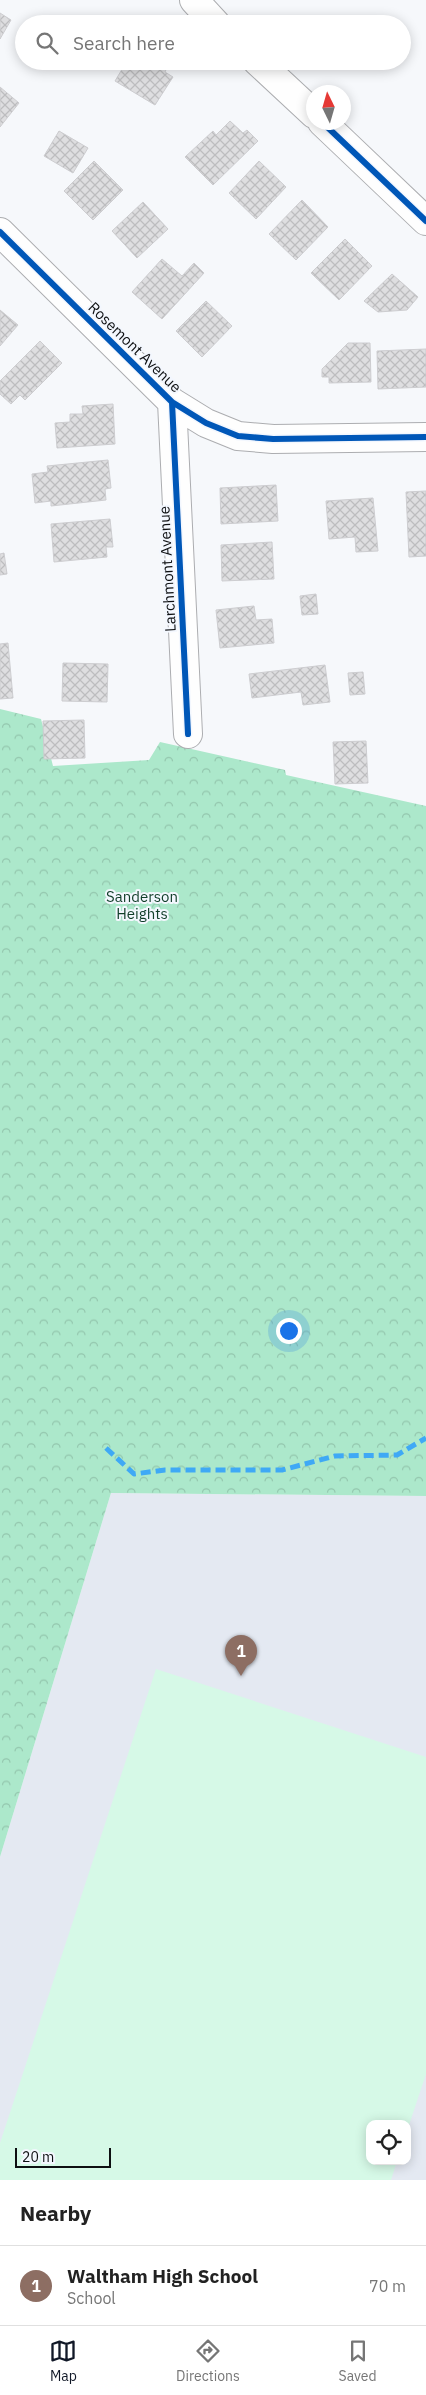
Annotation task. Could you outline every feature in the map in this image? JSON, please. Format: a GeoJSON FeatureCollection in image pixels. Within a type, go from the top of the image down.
{"type":"FeatureCollection","features":[{"type":"Feature","properties":{"kind":"street"},"geometry":{"type":"LineString","coordinates":[[194,0],[208,15]]}},
{"type":"Feature","properties":{"kind":"street"},"geometry":{"type":"LineString","coordinates":[[267,70],[306,107]]}},
{"type":"Feature","properties":{"kind":"street"},"geometry":{"type":"LineString","coordinates":[[330,130],[426,221]]}},
{"type":"Feature","properties":{"kind":"street","name":"Rosemont Avenue"},"geometry":{"type":"LineString","coordinates":[[0,232],[172,402],[206,423],[238,436],[273,439],[426,437]]}},
{"type":"Feature","properties":{"kind":"street","name":"Larchmont Avenue"},"geometry":{"type":"LineString","coordinates":[[172,402],[188,734]]}},
{"type":"Feature","properties":{"kind":"shaded area"},"geometry":{"type":"Polygon","coordinates":[[[111,1493],[426,1496],[426,2180],[0,2180],[0,1857],[111,1493]]]}},
{"type":"Feature","properties":{"kind":"green space","name":"Sanderson Heights"},"geometry":{"type":"Polygon","coordinates":[[[0,709],[41,719],[53,766],[149,760],[160,742],[285,770],[286,775],[426,806],[426,1496],[111,1493],[0,1857],[0,709]]]}},
{"type":"Feature","properties":{"kind":"green space"},"geometry":{"type":"Polygon","coordinates":[[[156,1669],[426,1757],[426,2074],[411,2120],[366,2120],[366,2165],[396,2165],[391,2180],[0,2180],[0,2143],[156,1669]]]}},
{"type":"Feature","properties":{"kind":"building"},"geometry":{"type":"Polygon","coordinates":[[[0,13],[11,20],[0,39],[0,13]]]}},
{"type":"Feature","properties":{"kind":"building"},"geometry":{"type":"Polygon","coordinates":[[[122,70],[166,70],[165,72],[173,77],[155,105],[115,81],[122,70]]]}},
{"type":"Feature","properties":{"kind":"building"},"geometry":{"type":"Polygon","coordinates":[[[0,87],[19,103],[0,127],[0,87]]]}},
{"type":"Feature","properties":{"kind":"building"},"geometry":{"type":"Polygon","coordinates":[[[230,121],[243,133],[247,130],[258,141],[213,185],[185,157],[213,131],[216,135],[230,121]]]}},
{"type":"Feature","properties":{"kind":"building"},"geometry":{"type":"Polygon","coordinates":[[[59,131],[88,148],[73,173],[44,156],[59,131]]]}},
{"type":"Feature","properties":{"kind":"building"},"geometry":{"type":"Polygon","coordinates":[[[94,161],[123,190],[93,220],[64,191],[94,161]]]}},
{"type":"Feature","properties":{"kind":"building"},"geometry":{"type":"Polygon","coordinates":[[[259,161],[286,187],[256,219],[229,193],[259,161]]]}},
{"type":"Feature","properties":{"kind":"building"},"geometry":{"type":"Polygon","coordinates":[[[302,200],[328,227],[296,260],[269,234],[302,200]]]}},
{"type":"Feature","properties":{"kind":"building"},"geometry":{"type":"Polygon","coordinates":[[[143,202],[168,229],[137,258],[112,231],[143,202]]]}},
{"type":"Feature","properties":{"kind":"building"},"geometry":{"type":"Polygon","coordinates":[[[345,239],[372,266],[339,300],[311,273],[345,239]]]}},
{"type":"Feature","properties":{"kind":"building"},"geometry":{"type":"Polygon","coordinates":[[[162,259],[182,276],[194,263],[204,273],[162,319],[132,292],[162,259]]]}},
{"type":"Feature","properties":{"kind":"building"},"geometry":{"type":"Polygon","coordinates":[[[392,274],[418,297],[407,310],[378,312],[364,301],[392,274]]]}},
{"type":"Feature","properties":{"kind":"building"},"geometry":{"type":"Polygon","coordinates":[[[206,301],[232,326],[202,357],[176,331],[206,301]]]}},
{"type":"Feature","properties":{"kind":"building"},"geometry":{"type":"Polygon","coordinates":[[[0,310],[18,325],[0,346],[0,310]]]}},
{"type":"Feature","properties":{"kind":"building"},"geometry":{"type":"Polygon","coordinates":[[[40,341],[62,363],[25,400],[20,395],[11,404],[0,394],[0,381],[40,341]]]}},
{"type":"Feature","properties":{"kind":"building"},"geometry":{"type":"Polygon","coordinates":[[[348,343],[370,343],[371,382],[329,383],[329,377],[322,377],[322,369],[348,343]]]}},
{"type":"Feature","properties":{"kind":"building"},"geometry":{"type":"Polygon","coordinates":[[[426,349],[426,387],[378,389],[377,351],[426,349]]]}},
{"type":"Feature","properties":{"kind":"building"},"geometry":{"type":"Polygon","coordinates":[[[113,404],[115,444],[57,448],[55,423],[70,422],[70,414],[83,414],[82,406],[113,404]]]}},
{"type":"Feature","properties":{"kind":"building"},"geometry":{"type":"Polygon","coordinates":[[[108,460],[111,488],[105,489],[106,500],[51,506],[51,501],[35,503],[32,474],[48,472],[47,466],[108,460]]]}},
{"type":"Feature","properties":{"kind":"building"},"geometry":{"type":"Polygon","coordinates":[[[276,485],[278,521],[221,524],[220,488],[276,485]]]}},
{"type":"Feature","properties":{"kind":"building"},"geometry":{"type":"Polygon","coordinates":[[[426,491],[426,556],[409,557],[406,492],[426,491]]]}},
{"type":"Feature","properties":{"kind":"building"},"geometry":{"type":"Polygon","coordinates":[[[373,498],[378,551],[356,552],[355,537],[329,539],[326,501],[373,498]]]}},
{"type":"Feature","properties":{"kind":"building"},"geometry":{"type":"Polygon","coordinates":[[[110,519],[113,547],[106,547],[107,557],[54,562],[51,524],[110,519]]]}},
{"type":"Feature","properties":{"kind":"building"},"geometry":{"type":"Polygon","coordinates":[[[272,542],[274,579],[222,581],[221,545],[272,542]]]}},
{"type":"Feature","properties":{"kind":"building"},"geometry":{"type":"Polygon","coordinates":[[[4,553],[7,574],[0,575],[0,554],[4,553]]]}},
{"type":"Feature","properties":{"kind":"building"},"geometry":{"type":"Polygon","coordinates":[[[316,594],[318,614],[302,615],[300,596],[316,594]]]}},
{"type":"Feature","properties":{"kind":"building"},"geometry":{"type":"Polygon","coordinates":[[[254,606],[256,620],[272,619],[274,643],[220,648],[216,610],[254,606]]]}},
{"type":"Feature","properties":{"kind":"building"},"geometry":{"type":"Polygon","coordinates":[[[8,643],[13,698],[0,699],[0,644],[8,643]]]}},
{"type":"Feature","properties":{"kind":"building"},"geometry":{"type":"Polygon","coordinates":[[[63,663],[108,664],[107,702],[62,701],[63,663]]]}},
{"type":"Feature","properties":{"kind":"building"},"geometry":{"type":"Polygon","coordinates":[[[325,665],[330,702],[303,705],[301,692],[252,698],[249,674],[325,665]]]}},
{"type":"Feature","properties":{"kind":"building"},"geometry":{"type":"Polygon","coordinates":[[[363,672],[365,694],[350,695],[348,673],[363,672]]]}},
{"type":"Feature","properties":{"kind":"building"},"geometry":{"type":"Polygon","coordinates":[[[84,720],[85,758],[44,759],[43,721],[84,720]]]}},
{"type":"Feature","properties":{"kind":"building"},"geometry":{"type":"Polygon","coordinates":[[[366,741],[368,783],[335,784],[333,742],[366,741]]]}},
{"type":"Feature","properties":{"kind":"marked path"},"geometry":{"type":"LineString","coordinates":[[106,1448],[134,1474],[165,1470],[282,1470],[335,1456],[397,1455],[426,1438]]}},
{"type":"Feature","properties":{"kind":"cycle path"},"geometry":{"type":"LineString","coordinates":[[330,130],[426,221]]}},
{"type":"Feature","properties":{"kind":"cycle path"},"geometry":{"type":"LineString","coordinates":[[0,232],[172,402],[206,423],[238,436],[273,439],[426,437]]}},
{"type":"Feature","properties":{"kind":"cycle path"},"geometry":{"type":"LineString","coordinates":[[172,402],[188,734]]}},
{"type":"Feature","properties":{"kind":"place","name":"Waltham High School"},"geometry":{"type":"Point","coordinates":[241,1676]}}]}
